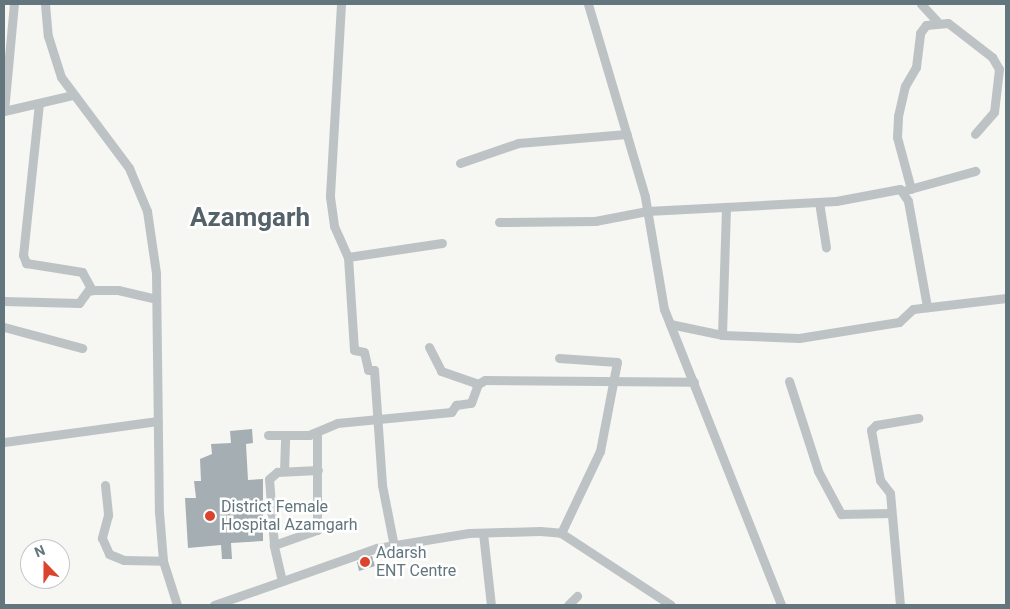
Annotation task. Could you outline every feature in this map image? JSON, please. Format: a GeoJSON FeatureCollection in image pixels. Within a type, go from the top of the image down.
{"type":"FeatureCollection","features":[{"type":"Feature","properties":{"kind":"street"},"geometry":{"type":"LineString","coordinates":[[14,4],[4,111],[72,95]]}},
{"type":"Feature","properties":{"kind":"street"},"geometry":{"type":"LineString","coordinates":[[45,4],[53,56],[72,95],[139,185],[147,210],[156,299],[163,561],[177,605]]}},
{"type":"Feature","properties":{"kind":"street"},"geometry":{"type":"LineString","coordinates":[[341,4],[330,197],[334,226],[348,258],[354,350],[364,352],[368,370],[374,370],[382,485],[394,546]]}},
{"type":"Feature","properties":{"kind":"street"},"geometry":{"type":"LineString","coordinates":[[588,4],[627,134],[647,211],[670,324],[782,605]]}},
{"type":"Feature","properties":{"kind":"street"},"geometry":{"type":"LineString","coordinates":[[921,4],[937,21],[948,23],[992,57],[1001,73],[994,112],[975,134]]}},
{"type":"Feature","properties":{"kind":"street"},"geometry":{"type":"LineString","coordinates":[[927,307],[897,137],[900,104],[916,67],[921,30],[937,21]]}},
{"type":"Feature","properties":{"kind":"street"},"geometry":{"type":"LineString","coordinates":[[39,103],[23,258],[30,266],[82,272],[90,289]]}},
{"type":"Feature","properties":{"kind":"street"},"geometry":{"type":"LineString","coordinates":[[460,163],[518,143],[627,134]]}},
{"type":"Feature","properties":{"kind":"street"},"geometry":{"type":"LineString","coordinates":[[499,222],[595,221],[647,211],[726,209],[819,202],[907,190],[975,170]]}},
{"type":"Feature","properties":{"kind":"street"},"geometry":{"type":"LineString","coordinates":[[819,202],[826,248]]}},
{"type":"Feature","properties":{"kind":"street"},"geometry":{"type":"LineString","coordinates":[[722,335],[726,209]]}},
{"type":"Feature","properties":{"kind":"street"},"geometry":{"type":"LineString","coordinates":[[348,258],[442,242]]}},
{"type":"Feature","properties":{"kind":"street"},"geometry":{"type":"LineString","coordinates":[[90,289],[156,299]]}},
{"type":"Feature","properties":{"kind":"street"},"geometry":{"type":"LineString","coordinates":[[4,300],[79,303],[90,289]]}},
{"type":"Feature","properties":{"kind":"street"},"geometry":{"type":"LineString","coordinates":[[670,324],[722,335],[799,338],[899,322],[910,310],[1006,298]]}},
{"type":"Feature","properties":{"kind":"street"},"geometry":{"type":"LineString","coordinates":[[4,327],[82,348]]}},
{"type":"Feature","properties":{"kind":"street"},"geometry":{"type":"LineString","coordinates":[[429,346],[441,371],[478,384]]}},
{"type":"Feature","properties":{"kind":"street"},"geometry":{"type":"LineString","coordinates":[[558,358],[616,362],[598,458],[561,533]]}},
{"type":"Feature","properties":{"kind":"street"},"geometry":{"type":"LineString","coordinates":[[268,435],[317,434],[337,423],[377,421],[451,412],[456,405],[471,403],[478,384],[485,380],[614,379],[694,382]]}},
{"type":"Feature","properties":{"kind":"street"},"geometry":{"type":"LineString","coordinates":[[789,381],[818,471],[841,514],[891,513]]}},
{"type":"Feature","properties":{"kind":"street"},"geometry":{"type":"LineString","coordinates":[[900,605],[890,494],[880,480],[871,430],[876,425],[918,418]]}},
{"type":"Feature","properties":{"kind":"street"},"geometry":{"type":"LineString","coordinates":[[4,442],[158,421]]}},
{"type":"Feature","properties":{"kind":"street"},"geometry":{"type":"LineString","coordinates":[[274,545],[317,530],[317,434]]}},
{"type":"Feature","properties":{"kind":"street"},"geometry":{"type":"LineString","coordinates":[[284,471],[285,435]]}},
{"type":"Feature","properties":{"kind":"street"},"geometry":{"type":"LineString","coordinates":[[282,581],[274,545],[269,479],[284,471],[318,470]]}},
{"type":"Feature","properties":{"kind":"street"},"geometry":{"type":"LineString","coordinates":[[106,485],[108,515],[102,538],[109,554],[124,560],[163,561]]}},
{"type":"Feature","properties":{"kind":"street"},"geometry":{"type":"LineString","coordinates":[[483,533],[491,605]]}},
{"type":"Feature","properties":{"kind":"street"},"geometry":{"type":"LineString","coordinates":[[214,605],[282,581],[394,546],[483,533],[561,533],[671,605]]}},
{"type":"Feature","properties":{"kind":"street"},"geometry":{"type":"LineString","coordinates":[[568,605],[577,596]]}},
{"type":"Feature","properties":{"kind":"building"},"geometry":{"type":"Polygon","coordinates":[[[252,429],[253,443],[246,444],[248,480],[263,479],[263,541],[231,543],[232,559],[222,559],[221,545],[188,548],[185,498],[196,498],[194,481],[201,481],[200,459],[212,454],[211,444],[231,443],[230,431],[252,429]]]}},
{"type":"Feature","properties":{"kind":"building"},"geometry":{"type":"Polygon","coordinates":[[[372,556],[375,566],[359,571],[357,562],[372,556]]]}},
{"type":"Feature","properties":{"kind":"place","name":"District Female Hospital Azamgarh"},"geometry":{"type":"Point","coordinates":[210,516]}},
{"type":"Feature","properties":{"kind":"place","name":"Adarsh ENT Centre"},"geometry":{"type":"Point","coordinates":[365,562]}},
{"type":"Feature","properties":{"kind":"district","name":"Azamgarh"},"geometry":{"type":"Point","coordinates":[250,218]}}]}
